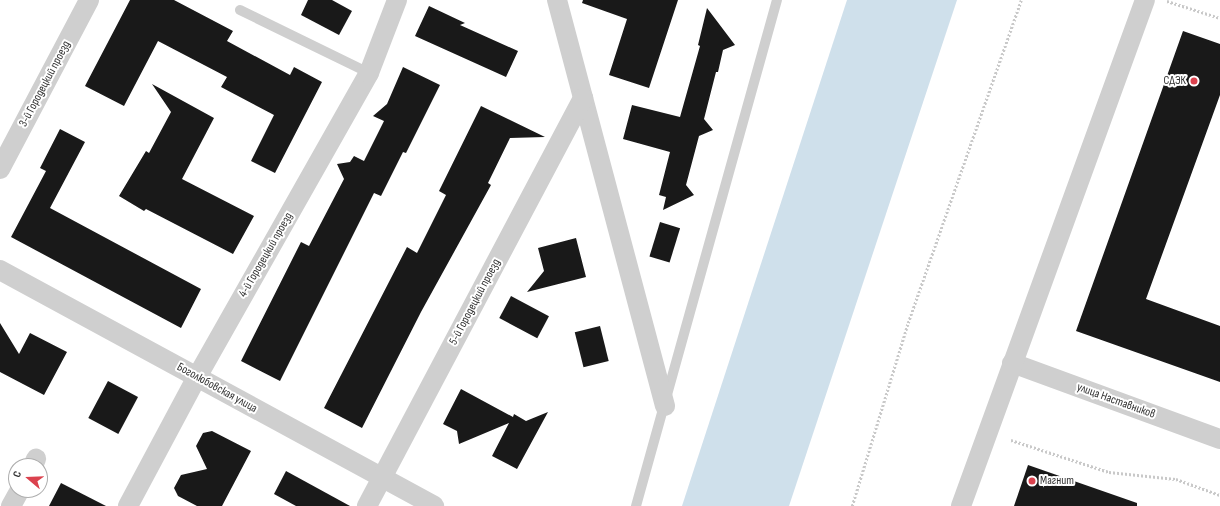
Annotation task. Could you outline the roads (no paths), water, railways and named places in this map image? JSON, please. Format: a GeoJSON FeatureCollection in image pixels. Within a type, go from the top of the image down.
{"type":"FeatureCollection","features":[{"type":"Feature","properties":{"kind":"street","name":"3-й Городецкий проезд"},"geometry":{"type":"LineString","coordinates":[[0,169],[89,0]]}},
{"type":"Feature","properties":{"kind":"street","name":"4-й Городецкий проезд"},"geometry":{"type":"LineString","coordinates":[[128,506],[197,377],[369,74],[397,0]]}},
{"type":"Feature","properties":{"kind":"street"},"geometry":{"type":"LineString","coordinates":[[557,0],[665,406]]}},
{"type":"Feature","properties":{"kind":"street"},"geometry":{"type":"LineString","coordinates":[[961,506],[1145,0]]}},
{"type":"Feature","properties":{"kind":"street","name":"5-й Городецкий проезд"},"geometry":{"type":"LineString","coordinates":[[367,506],[583,98]]}},
{"type":"Feature","properties":{"kind":"street","name":"Боголюбовская улица"},"geometry":{"type":"LineString","coordinates":[[0,270],[434,506]]}},
{"type":"Feature","properties":{"kind":"street","name":"улица Наставников"},"geometry":{"type":"LineString","coordinates":[[1012,363],[1220,439]]}},
{"type":"Feature","properties":{"kind":"lane"},"geometry":{"type":"LineString","coordinates":[[636,506],[777,0]]}},
{"type":"Feature","properties":{"kind":"lane"},"geometry":{"type":"LineString","coordinates":[[240,10],[369,74]]}},
{"type":"Feature","properties":{"kind":"water"},"geometry":{"type":"Polygon","coordinates":[[[847,0],[957,0],[789,506],[682,506],[847,0]]]}},
{"type":"Feature","properties":{"kind":"place","name":"СДЭК"},"geometry":{"type":"Point","coordinates":[1194,81]}},
{"type":"Feature","properties":{"kind":"place","name":"Магнит"},"geometry":{"type":"Point","coordinates":[1032,481]}}]}
